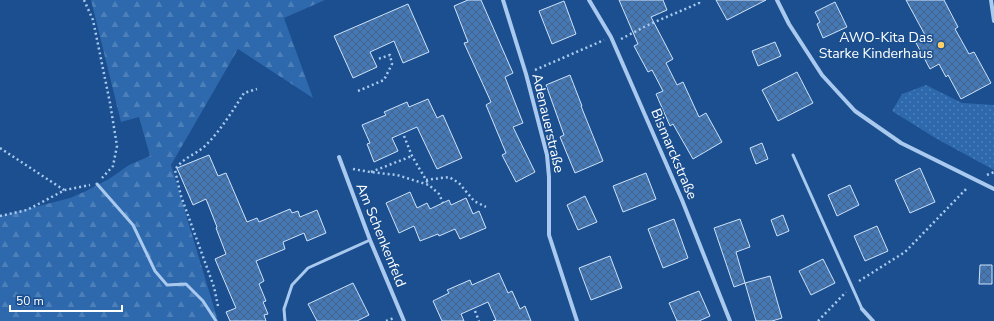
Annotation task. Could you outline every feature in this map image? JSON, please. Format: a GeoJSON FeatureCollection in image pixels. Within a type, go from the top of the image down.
{"type":"FeatureCollection","features":[{"type":"Feature","properties":{"kind":"street","name":"Adenauerstraße"},"geometry":{"type":"LineString","coordinates":[[503,0],[526,74],[547,154],[550,177],[549,235],[577,321]]}},
{"type":"Feature","properties":{"kind":"street","name":"Bismarckstraße"},"geometry":{"type":"LineString","coordinates":[[589,0],[611,37],[682,200],[730,321]]}},
{"type":"Feature","properties":{"kind":"street"},"geometry":{"type":"LineString","coordinates":[[777,0],[789,24],[822,75],[855,111],[901,143],[994,189]]}},
{"type":"Feature","properties":{"kind":"street"},"geometry":{"type":"LineString","coordinates":[[990,0],[994,21]]}},
{"type":"Feature","properties":{"kind":"street","name":"Am Schenkenfeld"},"geometry":{"type":"LineString","coordinates":[[339,157],[370,240],[404,321]]}},
{"type":"Feature","properties":{"kind":"street"},"geometry":{"type":"LineString","coordinates":[[862,309],[873,321]]}},
{"type":"Feature","properties":{"kind":"lane"},"geometry":{"type":"LineString","coordinates":[[793,155],[862,309]]}},
{"type":"Feature","properties":{"kind":"lane"},"geometry":{"type":"LineString","coordinates":[[97,184],[133,225],[155,271],[168,285],[186,284],[203,301],[216,321]]}},
{"type":"Feature","properties":{"kind":"lane"},"geometry":{"type":"LineString","coordinates":[[285,321],[284,309],[292,285],[308,268],[370,240]]}},
{"type":"Feature","properties":{"kind":"path"},"geometry":{"type":"LineString","coordinates":[[0,216],[27,210],[65,190],[97,184],[113,166],[117,146],[110,103],[93,20],[84,0]]}},
{"type":"Feature","properties":{"kind":"path"},"geometry":{"type":"LineString","coordinates":[[623,38],[648,25],[699,3],[699,0]]}},
{"type":"Feature","properties":{"kind":"path"},"geometry":{"type":"LineString","coordinates":[[526,74],[611,37]]}},
{"type":"Feature","properties":{"kind":"path"},"geometry":{"type":"LineString","coordinates":[[358,91],[384,80],[392,64],[390,55],[378,59]]}},
{"type":"Feature","properties":{"kind":"path"},"geometry":{"type":"LineString","coordinates":[[218,307],[214,287],[181,196],[175,170],[180,163],[206,146],[244,92],[257,89]]}},
{"type":"Feature","properties":{"kind":"path"},"geometry":{"type":"LineString","coordinates":[[404,136],[412,156],[429,185],[439,194],[443,203]]}},
{"type":"Feature","properties":{"kind":"path"},"geometry":{"type":"LineString","coordinates":[[0,148],[65,190]]}},
{"type":"Feature","properties":{"kind":"path"},"geometry":{"type":"LineString","coordinates":[[370,172],[412,156]]}},
{"type":"Feature","properties":{"kind":"path"},"geometry":{"type":"LineString","coordinates":[[343,166],[370,172],[397,175],[429,185]]}},
{"type":"Feature","properties":{"kind":"path"},"geometry":{"type":"LineString","coordinates":[[426,180],[449,177],[459,183],[474,200],[486,207]]}},
{"type":"Feature","properties":{"kind":"path"},"geometry":{"type":"LineString","coordinates":[[860,281],[905,252],[969,186]]}},
{"type":"Feature","properties":{"kind":"path"},"geometry":{"type":"LineString","coordinates":[[818,321],[852,286]]}},
{"type":"Feature","properties":{"kind":"path"},"geometry":{"type":"LineString","coordinates":[[475,311],[479,321]]}},
{"type":"Feature","properties":{"kind":"path"},"geometry":{"type":"LineString","coordinates":[[386,321],[392,319]]}},
{"type":"Feature","properties":{"kind":"green space"},"geometry":{"type":"Polygon","coordinates":[[[91,0],[325,0],[284,18],[313,98],[238,49],[171,165],[218,321],[0,321],[0,216],[70,198],[109,179],[129,165],[150,156],[139,117],[121,122],[91,0]]]}},
{"type":"Feature","properties":{"kind":"green space"},"geometry":{"type":"Polygon","coordinates":[[[926,85],[962,103],[994,105],[994,170],[937,139],[892,111],[902,94],[926,85]]]}},
{"type":"Feature","properties":{"kind":"building"},"geometry":{"type":"Polygon","coordinates":[[[468,0],[481,0],[513,73],[505,77],[523,123],[513,127],[535,172],[516,182],[502,155],[506,153],[486,105],[491,102],[464,43],[468,42],[454,6],[468,0]]]}},
{"type":"Feature","properties":{"kind":"building"},"geometry":{"type":"Polygon","coordinates":[[[619,0],[663,0],[667,10],[651,17],[673,59],[666,63],[677,85],[683,82],[699,117],[706,113],[722,142],[693,159],[673,124],[670,126],[656,94],[663,91],[652,70],[648,72],[634,46],[638,44],[619,0]]]}},
{"type":"Feature","properties":{"kind":"building"},"geometry":{"type":"Polygon","coordinates":[[[716,0],[766,0],[727,20],[716,0]]]}},
{"type":"Feature","properties":{"kind":"building","name":"AWO-Kita Das Starke Kinderhaus"},"geometry":{"type":"Polygon","coordinates":[[[906,0],[944,0],[958,27],[955,29],[969,54],[974,52],[991,83],[961,99],[948,75],[946,77],[939,64],[930,69],[915,41],[925,35],[906,0]]]}},
{"type":"Feature","properties":{"kind":"building"},"geometry":{"type":"Polygon","coordinates":[[[564,1],[576,34],[552,44],[539,11],[564,1]]]}},
{"type":"Feature","properties":{"kind":"building"},"geometry":{"type":"Polygon","coordinates":[[[835,2],[847,27],[823,38],[817,24],[820,22],[815,12],[835,2]]]}},
{"type":"Feature","properties":{"kind":"building"},"geometry":{"type":"Polygon","coordinates":[[[408,4],[429,52],[403,63],[394,41],[370,52],[377,67],[353,78],[334,36],[408,4]]]}},
{"type":"Feature","properties":{"kind":"building"},"geometry":{"type":"Polygon","coordinates":[[[775,42],[781,56],[758,66],[752,51],[775,42]]]}},
{"type":"Feature","properties":{"kind":"building"},"geometry":{"type":"Polygon","coordinates":[[[797,72],[813,103],[778,121],[762,90],[797,72]]]}},
{"type":"Feature","properties":{"kind":"building"},"geometry":{"type":"Polygon","coordinates":[[[570,75],[603,161],[575,173],[560,137],[564,135],[546,85],[570,75]]]}},
{"type":"Feature","properties":{"kind":"building"},"geometry":{"type":"Polygon","coordinates":[[[428,99],[437,118],[443,115],[462,158],[437,169],[417,127],[392,138],[398,151],[374,162],[367,144],[370,143],[362,125],[386,115],[384,112],[407,102],[409,107],[428,99]]]}},
{"type":"Feature","properties":{"kind":"building"},"geometry":{"type":"Polygon","coordinates":[[[762,143],[768,159],[756,164],[750,148],[762,143]]]}},
{"type":"Feature","properties":{"kind":"building"},"geometry":{"type":"Polygon","coordinates":[[[209,155],[218,176],[226,173],[247,222],[257,218],[259,222],[290,209],[292,213],[298,211],[300,217],[317,210],[326,233],[307,241],[304,233],[283,242],[285,249],[256,261],[264,281],[259,284],[266,301],[263,302],[268,314],[264,315],[266,321],[230,321],[226,312],[236,308],[215,259],[226,254],[216,228],[217,227],[206,199],[193,205],[177,168],[209,155]]]}},
{"type":"Feature","properties":{"kind":"building"},"geometry":{"type":"Polygon","coordinates":[[[920,168],[935,202],[910,213],[895,180],[920,168]]]}},
{"type":"Feature","properties":{"kind":"building"},"geometry":{"type":"Polygon","coordinates":[[[646,173],[656,199],[623,212],[613,186],[646,173]]]}},
{"type":"Feature","properties":{"kind":"building"},"geometry":{"type":"Polygon","coordinates":[[[850,185],[859,205],[837,216],[828,195],[850,185]]]}},
{"type":"Feature","properties":{"kind":"building"},"geometry":{"type":"Polygon","coordinates":[[[410,192],[417,208],[427,203],[430,209],[449,200],[451,205],[466,198],[473,214],[479,211],[486,228],[460,239],[455,229],[439,236],[438,234],[420,241],[414,226],[399,233],[386,203],[410,192]]]}},
{"type":"Feature","properties":{"kind":"building"},"geometry":{"type":"Polygon","coordinates":[[[585,196],[597,222],[578,230],[567,205],[585,196]]]}},
{"type":"Feature","properties":{"kind":"building"},"geometry":{"type":"Polygon","coordinates":[[[783,215],[789,231],[777,236],[771,220],[783,215]]]}},
{"type":"Feature","properties":{"kind":"building"},"geometry":{"type":"Polygon","coordinates":[[[674,219],[688,258],[663,268],[648,229],[674,219]]]}},
{"type":"Feature","properties":{"kind":"building"},"geometry":{"type":"Polygon","coordinates":[[[740,219],[750,247],[736,252],[745,283],[734,287],[714,228],[740,219]]]}},
{"type":"Feature","properties":{"kind":"building"},"geometry":{"type":"Polygon","coordinates":[[[877,226],[888,251],[865,261],[854,236],[877,226]]]}},
{"type":"Feature","properties":{"kind":"building"},"geometry":{"type":"Polygon","coordinates":[[[610,256],[622,288],[591,300],[579,268],[610,256]]]}},
{"type":"Feature","properties":{"kind":"building"},"geometry":{"type":"Polygon","coordinates":[[[823,259],[835,283],[811,295],[799,271],[823,259]]]}},
{"type":"Feature","properties":{"kind":"building"},"geometry":{"type":"Polygon","coordinates":[[[980,265],[992,265],[992,284],[979,284],[980,265]]]}},
{"type":"Feature","properties":{"kind":"building"},"geometry":{"type":"Polygon","coordinates":[[[499,273],[508,293],[512,291],[520,309],[525,306],[531,321],[493,321],[496,320],[488,302],[461,314],[464,321],[442,321],[433,301],[449,293],[447,290],[470,280],[472,285],[499,273]]]}},
{"type":"Feature","properties":{"kind":"building"},"geometry":{"type":"Polygon","coordinates":[[[770,276],[782,318],[772,321],[756,321],[745,283],[770,276]]]}},
{"type":"Feature","properties":{"kind":"building"},"geometry":{"type":"Polygon","coordinates":[[[353,283],[369,315],[357,321],[317,321],[308,304],[353,283]]]}},
{"type":"Feature","properties":{"kind":"building"},"geometry":{"type":"Polygon","coordinates":[[[699,291],[710,316],[699,321],[677,321],[669,303],[699,291]]]}},
{"type":"Feature","properties":{"kind":"place","name":"AWO-Kita Das Starke Kinderhaus"},"geometry":{"type":"Point","coordinates":[941,45]}}]}
